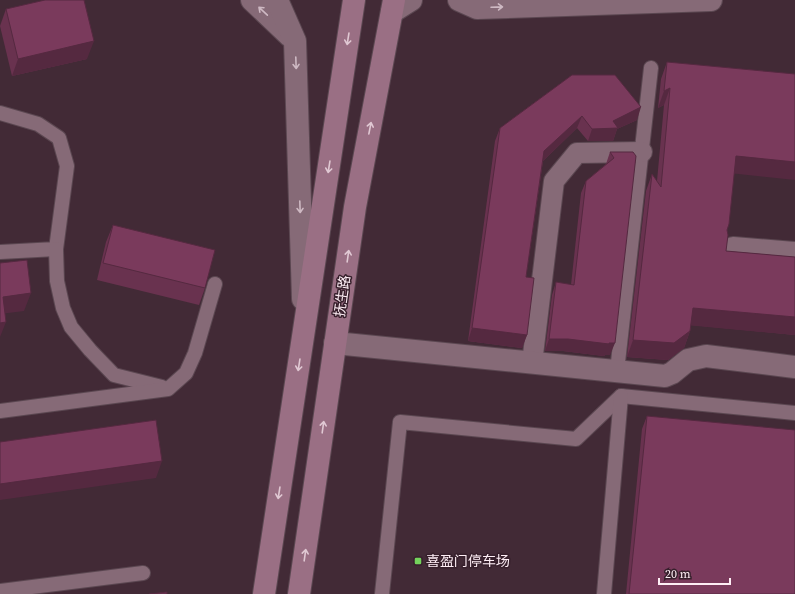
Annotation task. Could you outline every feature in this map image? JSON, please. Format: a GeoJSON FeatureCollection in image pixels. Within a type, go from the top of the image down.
{"type":"FeatureCollection","features":[{"type":"Feature","properties":{"kind":"main road"},"geometry":{"type":"LineString","coordinates":[[264,594],[354,0]]}},
{"type":"Feature","properties":{"kind":"main road","name":"抚生路"},"geometry":{"type":"LineString","coordinates":[[299,594],[355,207],[393,6]]}},
{"type":"Feature","properties":{"kind":"street"},"geometry":{"type":"LineString","coordinates":[[252,0],[295,41]]}},
{"type":"Feature","properties":{"kind":"street"},"geometry":{"type":"LineString","coordinates":[[278,0],[295,41],[304,332]]}},
{"type":"Feature","properties":{"kind":"street"},"geometry":{"type":"LineString","coordinates":[[393,6],[411,0]]}},
{"type":"Feature","properties":{"kind":"street"},"geometry":{"type":"LineString","coordinates":[[460,0],[477,8],[712,0]]}},
{"type":"Feature","properties":{"kind":"street"},"geometry":{"type":"LineString","coordinates":[[532,363],[554,181],[577,153],[642,152]]}},
{"type":"Feature","properties":{"kind":"street"},"geometry":{"type":"LineString","coordinates":[[733,248],[795,253]]}},
{"type":"Feature","properties":{"kind":"street"},"geometry":{"type":"LineString","coordinates":[[335,343],[665,376],[672,373],[688,360],[706,356],[795,367]]}},
{"type":"Feature","properties":{"kind":"lane"},"geometry":{"type":"LineString","coordinates":[[617,371],[651,68]]}},
{"type":"Feature","properties":{"kind":"lane"},"geometry":{"type":"LineString","coordinates":[[0,114],[38,124],[59,138],[67,166],[56,249],[56,281],[63,308],[71,327],[114,375],[168,389]]}},
{"type":"Feature","properties":{"kind":"lane"},"geometry":{"type":"LineString","coordinates":[[0,252],[56,249]]}},
{"type":"Feature","properties":{"kind":"lane"},"geometry":{"type":"LineString","coordinates":[[0,412],[168,389],[186,373],[195,353],[215,284]]}},
{"type":"Feature","properties":{"kind":"lane"},"geometry":{"type":"LineString","coordinates":[[604,594],[621,396]]}},
{"type":"Feature","properties":{"kind":"lane"},"geometry":{"type":"LineString","coordinates":[[382,594],[400,422],[576,439],[621,396],[795,413]]}},
{"type":"Feature","properties":{"kind":"lane"},"geometry":{"type":"LineString","coordinates":[[0,592],[144,573]]}},
{"type":"Feature","properties":{"kind":"building"},"geometry":{"type":"Polygon","coordinates":[[[45,0],[84,0],[94,41],[18,59],[6,9],[45,0]]]}},
{"type":"Feature","properties":{"kind":"building"},"geometry":{"type":"Polygon","coordinates":[[[667,62],[795,74],[795,162],[736,156],[729,224],[727,230],[728,235],[726,251],[795,257],[795,317],[693,308],[690,331],[674,343],[633,340],[652,174],[661,187],[670,88],[664,91],[667,62]]]}},
{"type":"Feature","properties":{"kind":"building"},"geometry":{"type":"Polygon","coordinates":[[[572,75],[615,75],[641,107],[613,121],[618,128],[592,129],[582,116],[544,151],[526,277],[534,278],[527,335],[472,328],[500,128],[572,75]]]}},
{"type":"Feature","properties":{"kind":"building"},"geometry":{"type":"Polygon","coordinates":[[[610,152],[633,152],[636,156],[615,343],[609,344],[568,339],[549,339],[556,282],[574,285],[586,181],[614,158],[610,152]]]}},
{"type":"Feature","properties":{"kind":"building"},"geometry":{"type":"Polygon","coordinates":[[[113,225],[215,250],[205,288],[103,263],[113,225]]]}},
{"type":"Feature","properties":{"kind":"building"},"geometry":{"type":"Polygon","coordinates":[[[27,260],[31,293],[3,297],[6,322],[0,323],[0,263],[27,260]]]}},
{"type":"Feature","properties":{"kind":"building"},"geometry":{"type":"Polygon","coordinates":[[[647,416],[795,430],[795,594],[629,594],[647,416]]]}},
{"type":"Feature","properties":{"kind":"building"},"geometry":{"type":"Polygon","coordinates":[[[156,420],[162,461],[0,484],[0,442],[156,420]]]}},
{"type":"Feature","properties":{"kind":"building"},"geometry":{"type":"Polygon","coordinates":[[[167,592],[167,594],[149,594],[167,592]]]}},
{"type":"Feature","properties":{"kind":"place","name":"喜盈门停车场"},"geometry":{"type":"Point","coordinates":[418,561]}}]}
